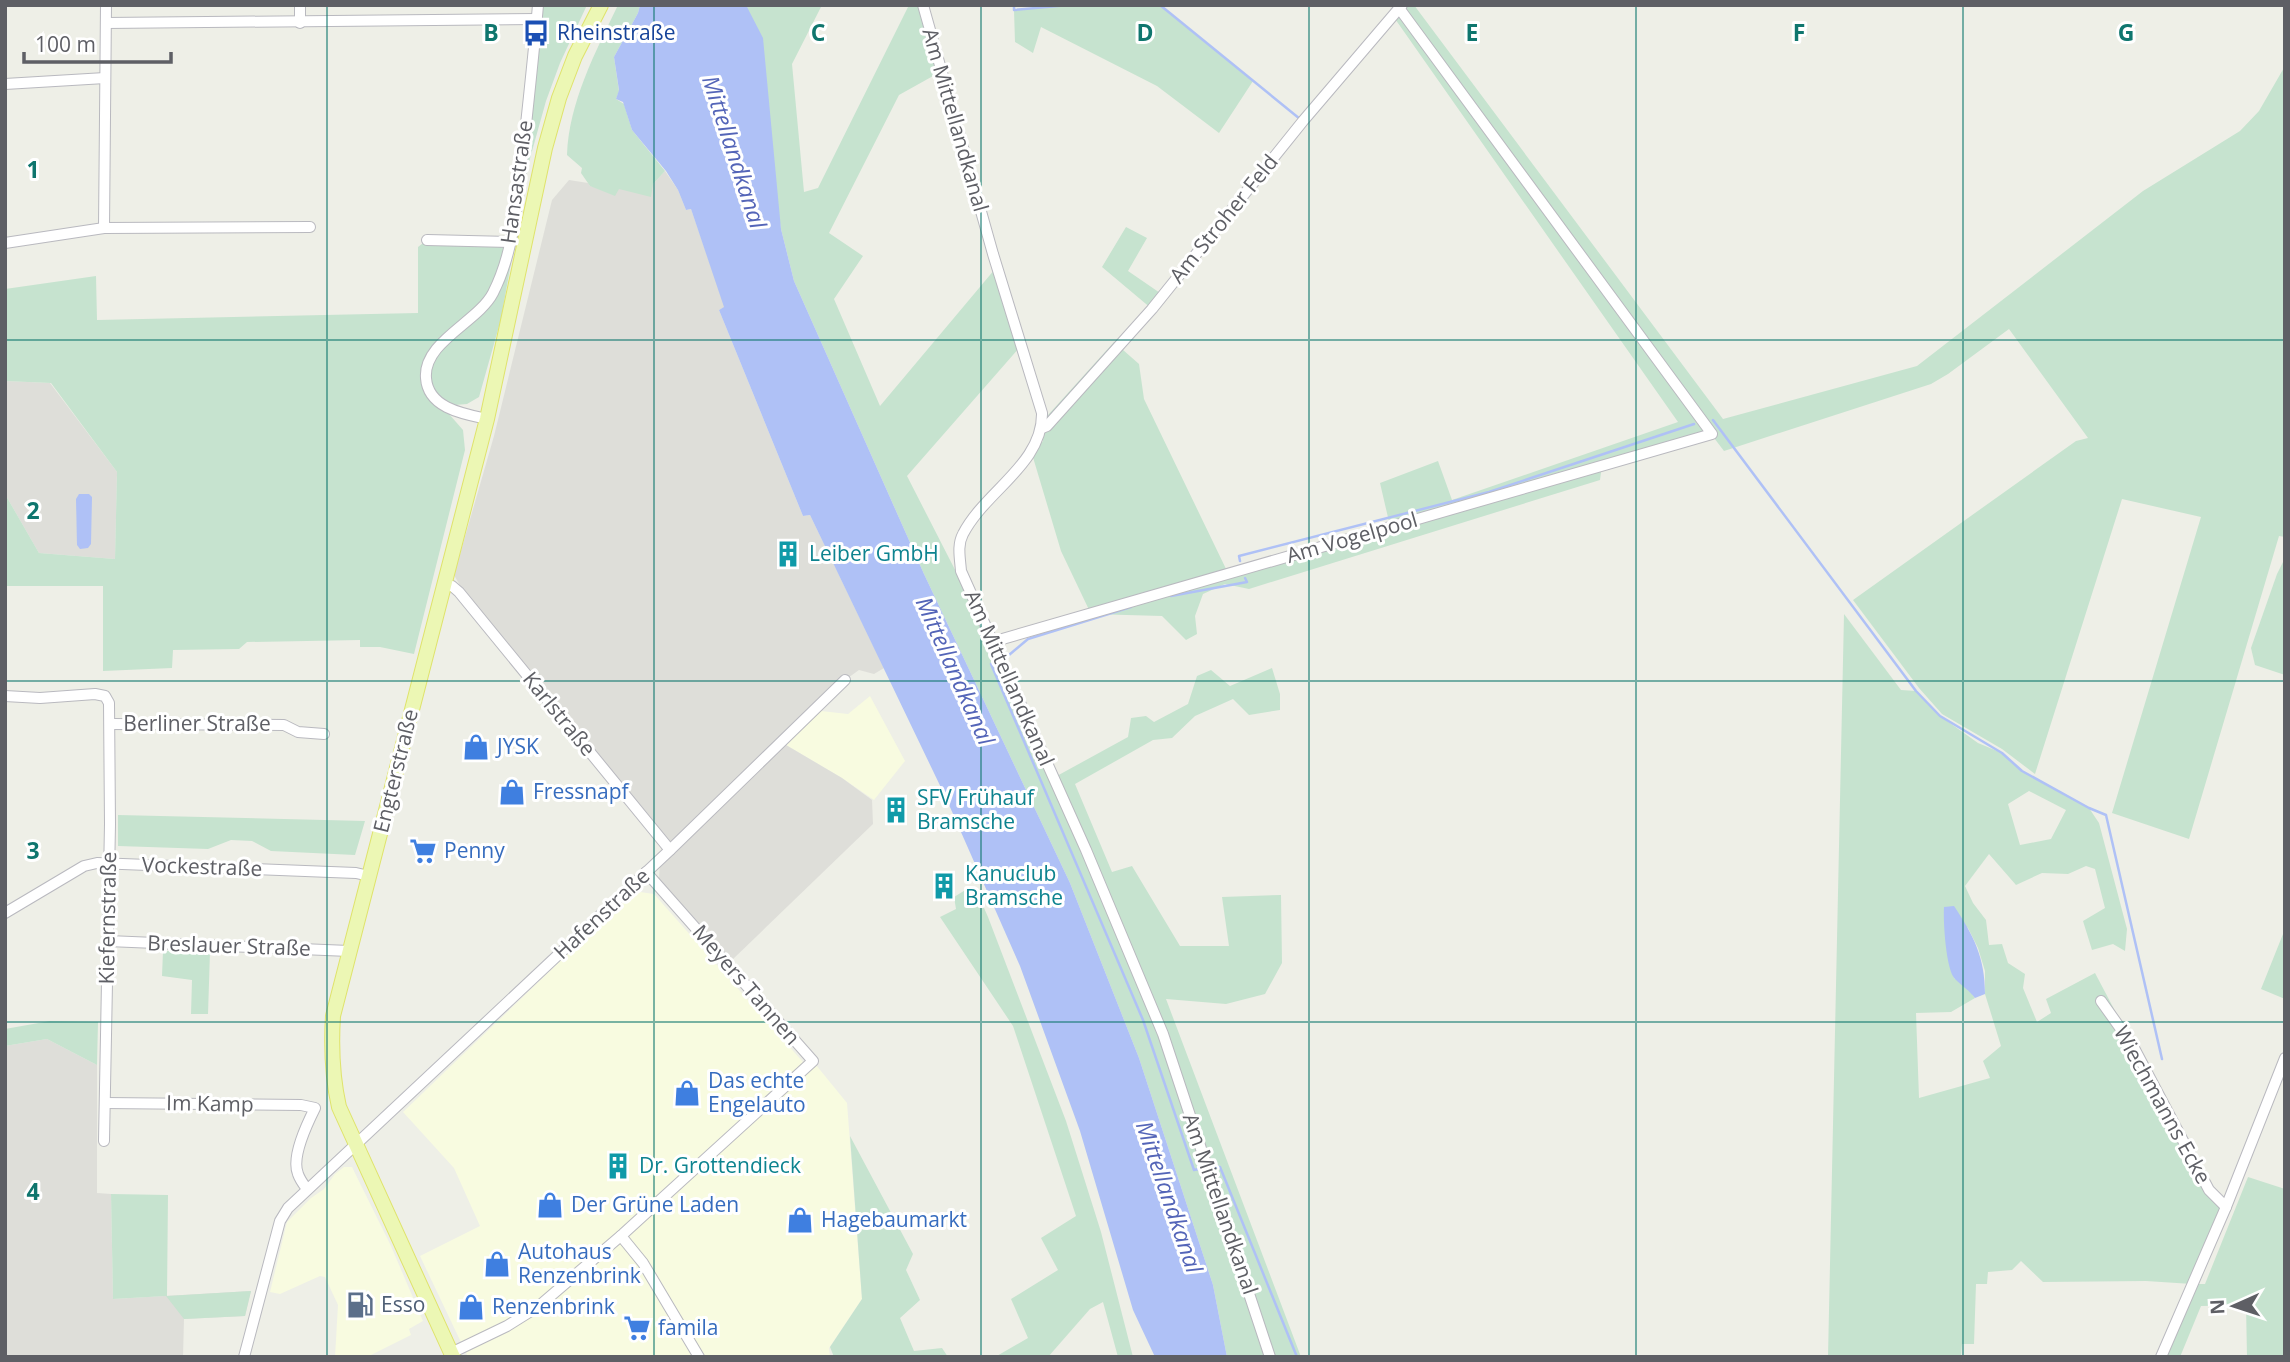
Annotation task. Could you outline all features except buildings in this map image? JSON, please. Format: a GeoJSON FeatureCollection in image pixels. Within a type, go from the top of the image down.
{"type":"FeatureCollection","features":[{"type":"Feature","properties":{"kind":"main road","name":"Engterstraße"},"geometry":{"type":"LineString","coordinates":[[452,1355],[339,1107],[332,1080],[333,1016],[487,419],[541,168],[559,98],[575,56],[601,5]]}},
{"type":"Feature","properties":{"kind":"street"},"geometry":{"type":"LineString","coordinates":[[100,230],[106,5]]}},
{"type":"Feature","properties":{"kind":"street"},"geometry":{"type":"LineString","coordinates":[[300,5],[300,23]]}},
{"type":"Feature","properties":{"kind":"street","name":"Hansastraße"},"geometry":{"type":"LineString","coordinates":[[487,419],[442,405],[430,392],[426,377],[428,365],[439,344],[480,310],[492,293],[510,242],[519,186],[538,5]]}},
{"type":"Feature","properties":{"kind":"street","name":"Am Mittellandkanal"},"geometry":{"type":"LineString","coordinates":[[923,5],[993,254],[1042,413],[1042,428],[1031,452],[962,535],[959,552],[961,571],[1081,838],[1163,1034],[1270,1357]]}},
{"type":"Feature","properties":{"kind":"street","name":"Am Stroher Feld"},"geometry":{"type":"LineString","coordinates":[[1042,428],[1047,426],[1152,309],[1303,121],[1401,7]]}},
{"type":"Feature","properties":{"kind":"street","name":"Am Vogelpool"},"geometry":{"type":"LineString","coordinates":[[992,642],[1712,433],[1401,7]]}},
{"type":"Feature","properties":{"kind":"street"},"geometry":{"type":"LineString","coordinates":[[106,23],[537,19]]}},
{"type":"Feature","properties":{"kind":"street"},"geometry":{"type":"LineString","coordinates":[[5,84],[105,78]]}},
{"type":"Feature","properties":{"kind":"street"},"geometry":{"type":"LineString","coordinates":[[5,243],[100,230],[310,227]]}},
{"type":"Feature","properties":{"kind":"street"},"geometry":{"type":"LineString","coordinates":[[426,240],[510,242]]}},
{"type":"Feature","properties":{"kind":"street","name":"Karlstraße"},"geometry":{"type":"LineString","coordinates":[[443,583],[459,592],[670,850]]}},
{"type":"Feature","properties":{"kind":"street","name":"Hafenstraße"},"geometry":{"type":"LineString","coordinates":[[244,1357],[280,1221],[288,1208],[670,850],[845,680]]}},
{"type":"Feature","properties":{"kind":"street","name":"Kiefernstraße"},"geometry":{"type":"LineString","coordinates":[[5,696],[40,698],[95,694],[105,696],[110,703],[104,1141]]}},
{"type":"Feature","properties":{"kind":"street","name":"Berliner Straße"},"geometry":{"type":"LineString","coordinates":[[110,724],[284,725],[298,732],[324,734]]}},
{"type":"Feature","properties":{"kind":"street","name":"Vockestraße"},"geometry":{"type":"LineString","coordinates":[[5,913],[84,866],[109,863],[356,873],[369,876]]}},
{"type":"Feature","properties":{"kind":"street","name":"Meyers Tannen"},"geometry":{"type":"LineString","coordinates":[[452,1355],[539,1306],[621,1236],[813,1061],[646,872]]}},
{"type":"Feature","properties":{"kind":"street","name":"Breslauer Straße"},"geometry":{"type":"LineString","coordinates":[[108,941],[349,951]]}},
{"type":"Feature","properties":{"kind":"street","name":"Wiechmanns Ecke"},"geometry":{"type":"LineString","coordinates":[[2101,1001],[2133,1046],[2209,1189],[2226,1208]]}},
{"type":"Feature","properties":{"kind":"street","name":"Wiechmanns Ecke"},"geometry":{"type":"LineString","coordinates":[[2161,1357],[2226,1208],[2285,1058]]}},
{"type":"Feature","properties":{"kind":"street","name":"Im Kamp"},"geometry":{"type":"LineString","coordinates":[[105,1103],[301,1105],[315,1108],[306,1125],[296,1164],[298,1176],[307,1189]]}},
{"type":"Feature","properties":{"kind":"street"},"geometry":{"type":"LineString","coordinates":[[621,1236],[643,1263],[699,1357]]}},
{"type":"Feature","properties":{"kind":"shaded area"},"geometry":{"type":"Polygon","coordinates":[[[538,5],[587,5],[560,63],[529,162],[501,319],[479,397],[467,404],[442,406],[463,430],[465,450],[414,654],[380,647],[360,647],[360,640],[247,642],[239,649],[173,650],[172,668],[103,671],[103,586],[5,586],[5,494],[39,553],[115,559],[117,472],[51,383],[5,381],[5,289],[96,276],[97,320],[418,313],[418,247],[427,240],[510,241],[538,5]]]}},
{"type":"Feature","properties":{"kind":"shaded area"},"geometry":{"type":"Polygon","coordinates":[[[618,5],[640,5],[614,57],[619,91],[616,99],[624,104],[632,130],[665,171],[653,184],[651,197],[619,189],[615,196],[590,186],[581,173],[582,168],[567,155],[578,97],[618,5]]]}},
{"type":"Feature","properties":{"kind":"shaded area"},"geometry":{"type":"Polygon","coordinates":[[[746,5],[822,5],[792,64],[804,192],[818,188],[909,5],[923,5],[942,71],[899,95],[829,233],[863,256],[834,299],[880,406],[995,269],[1019,348],[907,476],[992,642],[1055,777],[1128,737],[1131,718],[1146,716],[1154,722],[1188,704],[1197,676],[1211,670],[1230,686],[1272,668],[1280,694],[1280,710],[1249,715],[1233,699],[1195,716],[1172,738],[1153,740],[1075,784],[1112,872],[1132,866],[1180,946],[1229,946],[1222,897],[1281,895],[1282,963],[1265,994],[1226,1004],[1166,999],[1301,1357],[1227,1357],[1213,1285],[1139,1058],[1070,883],[924,574],[794,281],[781,229],[746,5]]]}},
{"type":"Feature","properties":{"kind":"shaded area"},"geometry":{"type":"Polygon","coordinates":[[[1069,5],[1160,5],[1253,81],[1219,133],[1157,86],[1041,27],[1033,53],[1015,42],[1014,10],[1069,5]]]}},
{"type":"Feature","properties":{"kind":"shaded area"},"geometry":{"type":"Polygon","coordinates":[[[1402,5],[1414,5],[1723,419],[1917,366],[2143,191],[2240,131],[2259,111],[2285,66],[2285,537],[2279,536],[2189,839],[2112,813],[2201,517],[2122,499],[2035,774],[2002,749],[1942,714],[1919,688],[1853,600],[2076,441],[2088,438],[2009,329],[1931,384],[1724,451],[1711,434],[1602,465],[1600,480],[1249,589],[1225,584],[1203,594],[1195,616],[1197,634],[1186,640],[1162,616],[1091,614],[1061,551],[1032,454],[1043,441],[1039,425],[1114,342],[1139,364],[1144,399],[1228,573],[1390,526],[1380,483],[1438,461],[1452,500],[1678,422],[1393,16],[1402,5]]]}},
{"type":"Feature","properties":{"kind":"shaded area"},"geometry":{"type":"Polygon","coordinates":[[[665,171],[678,190],[686,210],[691,209],[725,307],[719,310],[803,516],[810,515],[884,668],[874,674],[859,670],[845,680],[670,850],[462,589],[454,575],[494,436],[552,200],[569,180],[588,183],[590,186],[619,189],[653,184],[665,171]]]}},
{"type":"Feature","properties":{"kind":"shaded area"},"geometry":{"type":"Polygon","coordinates":[[[1126,227],[1147,238],[1128,271],[1163,295],[1152,309],[1102,267],[1126,227]]]}},
{"type":"Feature","properties":{"kind":"shaded area"},"geometry":{"type":"Polygon","coordinates":[[[5,381],[50,383],[117,472],[115,559],[39,553],[5,494],[5,381]]]}},
{"type":"Feature","properties":{"kind":"shaded area"},"geometry":{"type":"Polygon","coordinates":[[[2285,558],[2285,675],[2255,665],[2251,648],[2285,558]]]}},
{"type":"Feature","properties":{"kind":"shaded area"},"geometry":{"type":"Polygon","coordinates":[[[1844,614],[1901,690],[1916,691],[1940,716],[1978,743],[2002,753],[2022,771],[2089,808],[2099,823],[2127,929],[2125,951],[2113,944],[2092,950],[2083,921],[2105,908],[2095,869],[2086,866],[2068,874],[2042,873],[2016,885],[1989,854],[1965,886],[1973,903],[1986,920],[1989,945],[2002,944],[2008,963],[2025,974],[2023,988],[2037,1022],[2051,1013],[2046,999],[2095,973],[2209,1189],[2226,1207],[2193,1284],[2205,1284],[2248,1177],[2285,1189],[2285,1357],[2247,1357],[2246,1305],[2201,1306],[2180,1357],[2161,1357],[2192,1284],[2146,1281],[2043,1282],[2021,1261],[2012,1270],[1988,1272],[1987,1284],[1976,1284],[1974,1344],[1962,1344],[1961,1357],[1828,1357],[1844,614]],[[2029,791],[2008,804],[2020,845],[2051,839],[2066,810],[2029,791]],[[1944,912],[1954,978],[1966,986],[1975,998],[1951,1012],[1916,1013],[1919,1098],[1990,1078],[1983,1061],[2001,1046],[1985,994],[1985,971],[1978,948],[1968,928],[1944,912]]]}},
{"type":"Feature","properties":{"kind":"shaded area"},"geometry":{"type":"Polygon","coordinates":[[[870,696],[905,761],[874,800],[786,745],[821,711],[848,714],[870,696]]]}},
{"type":"Feature","properties":{"kind":"shaded area"},"geometry":{"type":"Polygon","coordinates":[[[786,745],[842,778],[872,800],[873,824],[732,960],[659,879],[660,862],[786,745]]]}},
{"type":"Feature","properties":{"kind":"shaded area"},"geometry":{"type":"Polygon","coordinates":[[[118,815],[365,821],[355,855],[271,851],[252,841],[231,840],[208,849],[118,846],[118,815]]]}},
{"type":"Feature","properties":{"kind":"shaded area"},"geometry":{"type":"Polygon","coordinates":[[[967,889],[977,892],[988,917],[1066,1121],[1101,1232],[1133,1357],[1118,1357],[1103,1302],[1090,1309],[1048,1357],[995,1357],[1028,1338],[1011,1299],[1058,1270],[1041,1238],[1076,1216],[1013,1026],[940,917],[956,909],[954,897],[967,889]]]}},
{"type":"Feature","properties":{"kind":"shaded area"},"geometry":{"type":"Polygon","coordinates":[[[640,892],[654,894],[810,1070],[816,1065],[847,1103],[862,1299],[829,1348],[830,1357],[468,1357],[420,1256],[480,1226],[454,1168],[403,1112],[621,903],[640,892]]]}},
{"type":"Feature","properties":{"kind":"shaded area"},"geometry":{"type":"Polygon","coordinates":[[[2285,929],[2285,999],[2261,989],[2285,929]]]}},
{"type":"Feature","properties":{"kind":"shaded area"},"geometry":{"type":"Polygon","coordinates":[[[163,951],[210,952],[208,1014],[191,1014],[192,980],[162,976],[163,951]]]}},
{"type":"Feature","properties":{"kind":"shaded area"},"geometry":{"type":"Polygon","coordinates":[[[50,1021],[98,1022],[97,1065],[47,1039],[5,1046],[5,1029],[50,1021]]]}},
{"type":"Feature","properties":{"kind":"shaded area"},"geometry":{"type":"Polygon","coordinates":[[[47,1039],[97,1065],[97,1193],[111,1194],[113,1299],[251,1291],[245,1316],[184,1319],[183,1357],[5,1357],[5,1046],[47,1039]]]}},
{"type":"Feature","properties":{"kind":"shaded area"},"geometry":{"type":"Polygon","coordinates":[[[850,1136],[913,1254],[906,1270],[920,1300],[900,1318],[914,1351],[942,1348],[948,1357],[834,1357],[830,1347],[862,1299],[850,1136]]]}},
{"type":"Feature","properties":{"kind":"shaded area"},"geometry":{"type":"Polygon","coordinates":[[[344,1167],[352,1167],[391,1246],[423,1321],[409,1329],[411,1335],[367,1357],[335,1357],[338,1305],[325,1277],[320,1276],[280,1294],[270,1292],[287,1222],[344,1167]]]}},
{"type":"Feature","properties":{"kind":"shaded area"},"geometry":{"type":"Polygon","coordinates":[[[111,1194],[168,1195],[167,1296],[251,1291],[245,1316],[184,1319],[166,1296],[113,1299],[111,1194]]]}},
{"type":"Feature","properties":{"kind":"water","name":"Mittellandkanal"},"geometry":{"type":"Polygon","coordinates":[[[640,5],[746,5],[763,38],[781,229],[794,281],[924,574],[1070,883],[1139,1058],[1213,1285],[1227,1357],[1155,1357],[1133,1310],[1080,1131],[1020,966],[946,798],[810,515],[803,516],[719,310],[724,307],[691,209],[686,210],[666,171],[632,130],[623,102],[616,99],[619,90],[614,57],[640,5]]]}},
{"type":"Feature","properties":{"kind":"water"},"geometry":{"type":"Polygon","coordinates":[[[79,494],[89,494],[92,497],[91,544],[88,548],[80,549],[77,545],[76,499],[79,494]]]}},
{"type":"Feature","properties":{"kind":"water"},"geometry":{"type":"Polygon","coordinates":[[[1954,906],[1973,938],[1983,969],[1985,994],[1975,998],[1955,979],[1949,966],[1944,907],[1954,906]]]}},
{"type":"Feature","properties":{"kind":"waterway"},"geometry":{"type":"LineString","coordinates":[[1014,5],[1014,10],[1069,5]]}},
{"type":"Feature","properties":{"kind":"waterway"},"geometry":{"type":"LineString","coordinates":[[1160,5],[1300,119]]}},
{"type":"Feature","properties":{"kind":"waterway"},"geometry":{"type":"LineString","coordinates":[[1713,420],[1916,691],[1940,716],[2002,753],[2022,771],[2106,815],[2162,1059]]}},
{"type":"Feature","properties":{"kind":"waterway"},"geometry":{"type":"LineString","coordinates":[[1240,561],[1239,556],[1489,492],[1694,424]]}},
{"type":"Feature","properties":{"kind":"waterway"},"geometry":{"type":"LineString","coordinates":[[1171,596],[1247,582],[1245,578]]}},
{"type":"Feature","properties":{"kind":"waterway"},"geometry":{"type":"LineString","coordinates":[[1009,655],[1028,639],[1131,607]]}},
{"type":"Feature","properties":{"kind":"waterway"},"geometry":{"type":"LineString","coordinates":[[996,662],[991,664],[1143,1020],[1194,1170],[1199,1169]]}},
{"type":"Feature","properties":{"kind":"waterway"},"geometry":{"type":"LineString","coordinates":[[1216,1167],[1220,1167],[1297,1357]]}},
{"type":"Feature","properties":{"kind":"place","name":"Rheinstraße"},"geometry":{"type":"Point","coordinates":[536,33]}},
{"type":"Feature","properties":{"kind":"place","name":"Leiber GmbH"},"geometry":{"type":"Point","coordinates":[788,554]}},
{"type":"Feature","properties":{"kind":"place","name":"JYSK"},"geometry":{"type":"Point","coordinates":[476,747]}},
{"type":"Feature","properties":{"kind":"place","name":"Fressnapf"},"geometry":{"type":"Point","coordinates":[512,792]}},
{"type":"Feature","properties":{"kind":"place","name":"SFV Frühauf Bramsche"},"geometry":{"type":"Point","coordinates":[896,810]}},
{"type":"Feature","properties":{"kind":"place","name":"Penny"},"geometry":{"type":"Point","coordinates":[423,851]}},
{"type":"Feature","properties":{"kind":"place","name":"Kanuclub Bramsche"},"geometry":{"type":"Point","coordinates":[944,886]}},
{"type":"Feature","properties":{"kind":"place","name":"Das echte Engelauto"},"geometry":{"type":"Point","coordinates":[687,1093]}},
{"type":"Feature","properties":{"kind":"place","name":"Dr. Grottendieck"},"geometry":{"type":"Point","coordinates":[618,1166]}},
{"type":"Feature","properties":{"kind":"place","name":"Der Grüne Laden"},"geometry":{"type":"Point","coordinates":[550,1205]}},
{"type":"Feature","properties":{"kind":"place","name":"Hagebaumarkt"},"geometry":{"type":"Point","coordinates":[800,1220]}},
{"type":"Feature","properties":{"kind":"place","name":"Autohaus Renzenbrink"},"geometry":{"type":"Point","coordinates":[497,1264]}},
{"type":"Feature","properties":{"kind":"place","name":"Esso"},"geometry":{"type":"Point","coordinates":[360,1305]}},
{"type":"Feature","properties":{"kind":"place","name":"Renzenbrink"},"geometry":{"type":"Point","coordinates":[471,1307]}},
{"type":"Feature","properties":{"kind":"place","name":"famila"},"geometry":{"type":"Point","coordinates":[637,1328]}}]}
